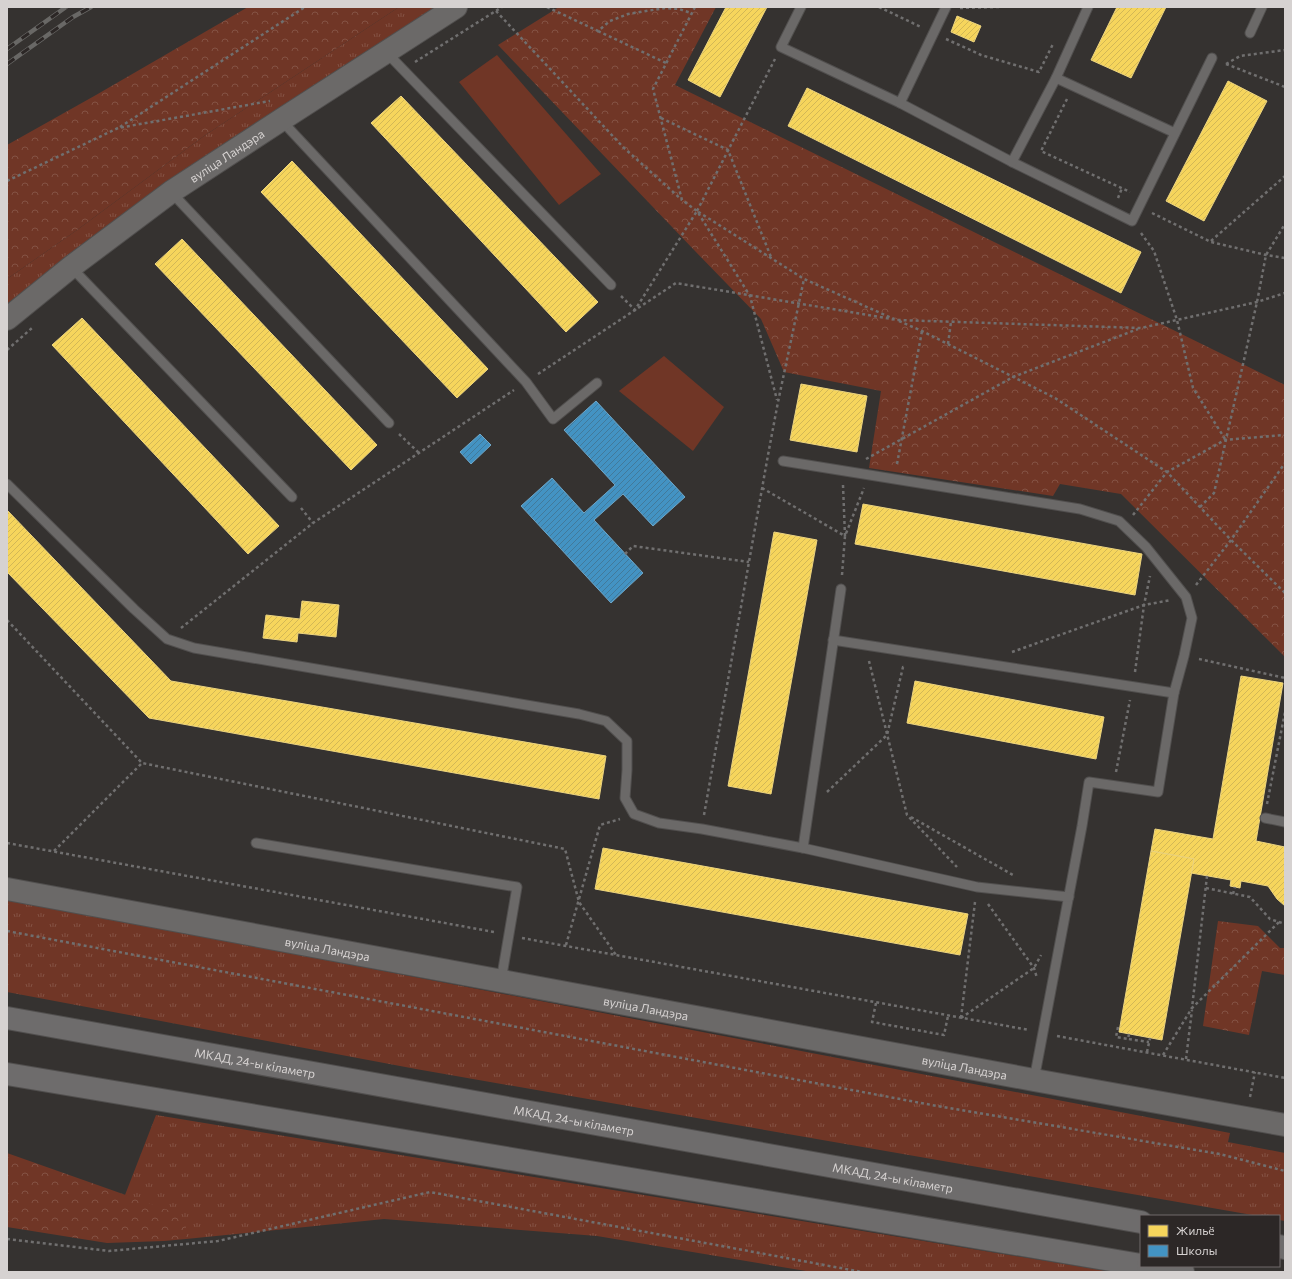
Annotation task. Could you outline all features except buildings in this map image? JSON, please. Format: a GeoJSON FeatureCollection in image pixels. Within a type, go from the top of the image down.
{"type":"FeatureCollection","features":[{"type":"Feature","properties":{"kind":"highway","name":"МКАД, 24-ы кіламетр"},"geometry":{"type":"LineString","coordinates":[[7,1018],[1140,1222]]}},
{"type":"Feature","properties":{"kind":"highway"},"geometry":{"type":"LineString","coordinates":[[7,1074],[1140,1265]]}},
{"type":"Feature","properties":{"kind":"highway"},"geometry":{"type":"LineString","coordinates":[[1154,1267],[1183,1272]]}},
{"type":"Feature","properties":{"kind":"street","name":"вуліца Ландэра"},"geometry":{"type":"LineString","coordinates":[[7,319],[171,192],[456,7]]}},
{"type":"Feature","properties":{"kind":"street","name":"вуліца Ландэра"},"geometry":{"type":"LineString","coordinates":[[7,889],[1285,1126]]}},
{"type":"Feature","properties":{"kind":"lane"},"geometry":{"type":"LineString","coordinates":[[801,7],[781,46],[900,103],[1012,162],[1132,221],[1212,58]]}},
{"type":"Feature","properties":{"kind":"lane"},"geometry":{"type":"LineString","coordinates":[[1012,162],[1056,78],[1088,7]]}},
{"type":"Feature","properties":{"kind":"lane"},"geometry":{"type":"LineString","coordinates":[[1250,33],[1262,7]]}},
{"type":"Feature","properties":{"kind":"lane"},"geometry":{"type":"LineString","coordinates":[[900,103],[946,8]]}},
{"type":"Feature","properties":{"kind":"lane"},"geometry":{"type":"LineString","coordinates":[[386,52],[612,285]]}},
{"type":"Feature","properties":{"kind":"lane"},"geometry":{"type":"LineString","coordinates":[[1056,78],[1175,133]]}},
{"type":"Feature","properties":{"kind":"lane"},"geometry":{"type":"LineString","coordinates":[[281,120],[526,382],[553,418],[597,383]]}},
{"type":"Feature","properties":{"kind":"lane"},"geometry":{"type":"LineString","coordinates":[[171,192],[389,423]]}},
{"type":"Feature","properties":{"kind":"lane"},"geometry":{"type":"LineString","coordinates":[[71,268],[292,497]]}},
{"type":"Feature","properties":{"kind":"lane"},"geometry":{"type":"LineString","coordinates":[[784,461],[843,472],[1080,509],[1119,521],[1146,547],[1186,598],[1192,618],[1174,693],[1158,792],[1089,782],[1034,1080]]}},
{"type":"Feature","properties":{"kind":"lane"},"geometry":{"type":"LineString","coordinates":[[7,484],[134,609],[167,639],[194,648],[578,714],[606,721],[626,741],[627,770],[625,798],[634,814],[659,823],[702,829],[803,848],[977,887],[1069,896]]}},
{"type":"Feature","properties":{"kind":"lane"},"geometry":{"type":"LineString","coordinates":[[803,848],[841,589]]}},
{"type":"Feature","properties":{"kind":"lane"},"geometry":{"type":"LineString","coordinates":[[833,640],[1174,693]]}},
{"type":"Feature","properties":{"kind":"lane"},"geometry":{"type":"LineString","coordinates":[[1265,818],[1285,822]]}},
{"type":"Feature","properties":{"kind":"lane"},"geometry":{"type":"LineString","coordinates":[[256,843],[518,887],[501,981]]}},
{"type":"Feature","properties":{"kind":"path"},"geometry":{"type":"LineString","coordinates":[[7,181],[118,128],[305,7]]}},
{"type":"Feature","properties":{"kind":"path"},"geometry":{"type":"LineString","coordinates":[[403,70],[502,7]]}},
{"type":"Feature","properties":{"kind":"path"},"geometry":{"type":"LineString","coordinates":[[547,7],[666,63]]}},
{"type":"Feature","properties":{"kind":"path"},"geometry":{"type":"LineString","coordinates":[[682,200],[653,88],[695,7]]}},
{"type":"Feature","properties":{"kind":"path"},"geometry":{"type":"LineString","coordinates":[[879,7],[981,56],[1039,72],[1056,38]]}},
{"type":"Feature","properties":{"kind":"path"},"geometry":{"type":"LineString","coordinates":[[946,8],[999,7]]}},
{"type":"Feature","properties":{"kind":"path"},"geometry":{"type":"LineString","coordinates":[[598,31],[610,21],[628,14],[665,8],[680,9],[692,13]]}},
{"type":"Feature","properties":{"kind":"path"},"geometry":{"type":"LineString","coordinates":[[496,11],[623,147],[682,200],[804,279],[922,331],[1055,398],[1167,472],[1231,540],[1285,593]]}},
{"type":"Feature","properties":{"kind":"path"},"geometry":{"type":"LineString","coordinates":[[635,310],[697,211],[781,46]]}},
{"type":"Feature","properties":{"kind":"path"},"geometry":{"type":"LineString","coordinates":[[1285,50],[1240,56],[1225,64],[1285,87]]}},
{"type":"Feature","properties":{"kind":"path"},"geometry":{"type":"LineString","coordinates":[[1074,86],[1041,151],[1122,188],[1140,202],[1211,242],[1285,258]]}},
{"type":"Feature","properties":{"kind":"path"},"geometry":{"type":"LineString","coordinates":[[118,128],[270,101]]}},
{"type":"Feature","properties":{"kind":"path"},"geometry":{"type":"LineString","coordinates":[[660,118],[728,150],[771,258]]}},
{"type":"Feature","properties":{"kind":"path"},"geometry":{"type":"LineString","coordinates":[[1211,242],[1285,176]]}},
{"type":"Feature","properties":{"kind":"path"},"geometry":{"type":"LineString","coordinates":[[697,211],[750,296],[778,402]]}},
{"type":"Feature","properties":{"kind":"path"},"geometry":{"type":"LineString","coordinates":[[1132,221],[1154,251],[1177,320],[1193,388],[1225,440]]}},
{"type":"Feature","properties":{"kind":"path"},"geometry":{"type":"LineString","coordinates":[[1200,507],[1214,493],[1257,302],[1266,255],[1285,224]]}},
{"type":"Feature","properties":{"kind":"path"},"geometry":{"type":"LineString","coordinates":[[702,829],[762,488],[778,402],[800,304],[804,279]]}},
{"type":"Feature","properties":{"kind":"path"},"geometry":{"type":"LineString","coordinates":[[167,639],[313,523],[676,283],[898,320],[1141,328]]}},
{"type":"Feature","properties":{"kind":"path"},"geometry":{"type":"LineString","coordinates":[[612,285],[635,310]]}},
{"type":"Feature","properties":{"kind":"path"},"geometry":{"type":"LineString","coordinates":[[841,589],[845,536],[843,472],[1013,377],[1141,328],[1257,302],[1285,293]]}},
{"type":"Feature","properties":{"kind":"path"},"geometry":{"type":"LineString","coordinates":[[948,344],[951,322]]}},
{"type":"Feature","properties":{"kind":"path"},"geometry":{"type":"LineString","coordinates":[[7,349],[37,325]]}},
{"type":"Feature","properties":{"kind":"path"},"geometry":{"type":"LineString","coordinates":[[894,480],[922,331]]}},
{"type":"Feature","properties":{"kind":"path"},"geometry":{"type":"LineString","coordinates":[[389,423],[418,453]]}},
{"type":"Feature","properties":{"kind":"path"},"geometry":{"type":"LineString","coordinates":[[1124,527],[1167,472],[1225,440],[1285,435]]}},
{"type":"Feature","properties":{"kind":"path"},"geometry":{"type":"LineString","coordinates":[[981,663],[1144,605],[1186,598],[1231,540],[1285,463]]}},
{"type":"Feature","properties":{"kind":"path"},"geometry":{"type":"LineString","coordinates":[[845,536],[868,476]]}},
{"type":"Feature","properties":{"kind":"path"},"geometry":{"type":"LineString","coordinates":[[762,488],[845,536]]}},
{"type":"Feature","properties":{"kind":"path"},"geometry":{"type":"LineString","coordinates":[[292,497],[313,523]]}},
{"type":"Feature","properties":{"kind":"path"},"geometry":{"type":"LineString","coordinates":[[625,554],[633,546],[749,562]]}},
{"type":"Feature","properties":{"kind":"path"},"geometry":{"type":"LineString","coordinates":[[7,620],[142,763],[566,849],[579,902],[616,955]]}},
{"type":"Feature","properties":{"kind":"path"},"geometry":{"type":"LineString","coordinates":[[865,645],[907,815],[977,887],[1034,968],[1048,1007]]}},
{"type":"Feature","properties":{"kind":"path"},"geometry":{"type":"LineString","coordinates":[[1184,656],[1285,678]]}},
{"type":"Feature","properties":{"kind":"path"},"geometry":{"type":"LineString","coordinates":[[808,809],[887,736],[903,667],[911,667]]}},
{"type":"Feature","properties":{"kind":"path"},"geometry":{"type":"LineString","coordinates":[[1265,818],[1284,730],[1285,712]]}},
{"type":"Feature","properties":{"kind":"path"},"geometry":{"type":"LineString","coordinates":[[54,852],[142,763]]}},
{"type":"Feature","properties":{"kind":"path"},"geometry":{"type":"LineString","coordinates":[[566,945],[600,825],[634,814]]}},
{"type":"Feature","properties":{"kind":"path"},"geometry":{"type":"LineString","coordinates":[[907,815],[1018,878]]}},
{"type":"Feature","properties":{"kind":"path"},"geometry":{"type":"LineString","coordinates":[[7,843],[1285,1078]]}},
{"type":"Feature","properties":{"kind":"path"},"geometry":{"type":"LineString","coordinates":[[1186,1059],[1207,876]]}},
{"type":"Feature","properties":{"kind":"path"},"geometry":{"type":"LineString","coordinates":[[961,1018],[977,887]]}},
{"type":"Feature","properties":{"kind":"path"},"geometry":{"type":"LineString","coordinates":[[1233,894],[1235,887]]}},
{"type":"Feature","properties":{"kind":"path"},"geometry":{"type":"LineString","coordinates":[[1206,888],[1250,897],[1270,919],[1285,924]]}},
{"type":"Feature","properties":{"kind":"path"},"geometry":{"type":"LineString","coordinates":[[1162,1055],[1192,1008],[1279,922]]}},
{"type":"Feature","properties":{"kind":"path"},"geometry":{"type":"LineString","coordinates":[[7,931],[937,1106],[1220,1154],[1285,1171]]}},
{"type":"Feature","properties":{"kind":"path"},"geometry":{"type":"LineString","coordinates":[[961,1018],[1034,968],[1045,950]]}},
{"type":"Feature","properties":{"kind":"path"},"geometry":{"type":"LineString","coordinates":[[876,1002],[872,1022],[944,1034],[948,1016]]}},
{"type":"Feature","properties":{"kind":"path"},"geometry":{"type":"LineString","coordinates":[[1118,1027],[1116,1037],[1149,1042]]}},
{"type":"Feature","properties":{"kind":"path"},"geometry":{"type":"LineString","coordinates":[[1128,1039],[1129,1034]]}},
{"type":"Feature","properties":{"kind":"path"},"geometry":{"type":"LineString","coordinates":[[1147,1052],[1150,1038]]}},
{"type":"Feature","properties":{"kind":"path"},"geometry":{"type":"LineString","coordinates":[[7,1239],[109,1251],[218,1241],[430,1192],[862,1272]]}},
{"type":"Feature","properties":{"kind":"green space"},"geometry":{"type":"Polygon","coordinates":[[[248,7],[399,7],[204,136],[77,230],[7,279],[7,145],[248,7]]]}},
{"type":"Feature","properties":{"kind":"green space"},"geometry":{"type":"Polygon","coordinates":[[[399,7],[438,7],[69,256],[7,304],[7,279],[77,230],[204,136],[399,7]]]}},
{"type":"Feature","properties":{"kind":"green space"},"geometry":{"type":"Polygon","coordinates":[[[559,7],[716,7],[675,85],[1285,385],[1285,657],[1121,494],[1060,484],[1053,496],[869,468],[881,391],[784,372],[761,319],[498,45],[559,7]]]}},
{"type":"Feature","properties":{"kind":"green space"},"geometry":{"type":"Polygon","coordinates":[[[497,55],[601,174],[559,205],[459,82],[497,55]]]}},
{"type":"Feature","properties":{"kind":"green space"},"geometry":{"type":"Polygon","coordinates":[[[664,356],[724,407],[693,451],[619,391],[664,356]]]}},
{"type":"Feature","properties":{"kind":"green space"},"geometry":{"type":"Polygon","coordinates":[[[7,899],[1230,1133],[1228,1142],[1285,1153],[1285,1221],[1280,1220],[1280,1215],[1252,1215],[416,1069],[7,992],[7,899]]]}},
{"type":"Feature","properties":{"kind":"green space"},"geometry":{"type":"Polygon","coordinates":[[[1218,921],[1258,926],[1280,948],[1285,948],[1285,975],[1262,971],[1249,1035],[1203,1026],[1218,921]]]}},
{"type":"Feature","properties":{"kind":"green space"},"geometry":{"type":"Polygon","coordinates":[[[156,1115],[1113,1272],[812,1272],[597,1236],[384,1219],[186,1239],[186,1224],[125,1195],[156,1115]]]}},
{"type":"Feature","properties":{"kind":"green space"},"geometry":{"type":"Polygon","coordinates":[[[7,1153],[171,1211],[186,1222],[186,1239],[107,1243],[7,1227],[7,1153]]]}},
{"type":"Feature","properties":{"kind":"railway"},"geometry":{"type":"LineString","coordinates":[[7,49],[66,7]]}},
{"type":"Feature","properties":{"kind":"railway"},"geometry":{"type":"LineString","coordinates":[[7,64],[73,17],[91,7]]}}]}
